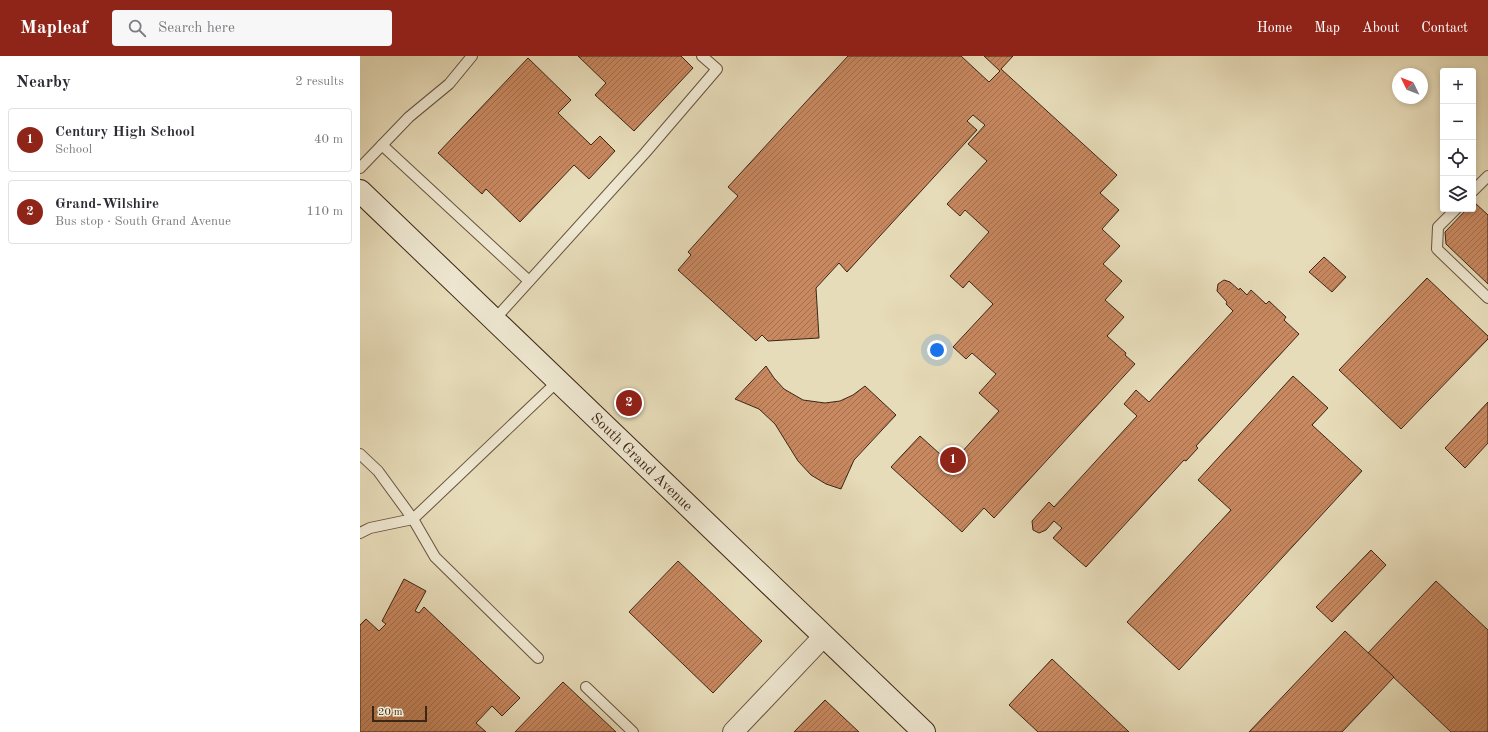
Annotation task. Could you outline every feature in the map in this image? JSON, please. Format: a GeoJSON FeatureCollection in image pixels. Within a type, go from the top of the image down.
{"type":"FeatureCollection","features":[{"type":"Feature","properties":{"kind":"main road","name":"South Grand Avenue"},"geometry":{"type":"LineString","coordinates":[[360,191],[924,732]]}},
{"type":"Feature","properties":{"kind":"street"},"geometry":{"type":"LineString","coordinates":[[733,732],[824,636]]}},
{"type":"Feature","properties":{"kind":"lane"},"geometry":{"type":"LineString","coordinates":[[360,168],[409,117],[449,84],[472,56]]}},
{"type":"Feature","properties":{"kind":"lane"},"geometry":{"type":"LineString","coordinates":[[495,319],[717,69],[702,56]]}},
{"type":"Feature","properties":{"kind":"lane"},"geometry":{"type":"LineString","coordinates":[[382,145],[529,281]]}},
{"type":"Feature","properties":{"kind":"lane"},"geometry":{"type":"LineString","coordinates":[[1476,188],[1488,176]]}},
{"type":"Feature","properties":{"kind":"lane"},"geometry":{"type":"LineString","coordinates":[[1453,212],[1438,227],[1437,249],[1488,298]]}},
{"type":"Feature","properties":{"kind":"lane"},"geometry":{"type":"LineString","coordinates":[[360,533],[370,528],[413,519],[558,381]]}},
{"type":"Feature","properties":{"kind":"lane"},"geometry":{"type":"LineString","coordinates":[[360,454],[378,472],[413,519],[435,557],[538,658]]}},
{"type":"Feature","properties":{"kind":"lane"},"geometry":{"type":"LineString","coordinates":[[586,687],[633,732]]}},
{"type":"Feature","properties":{"kind":"building"},"geometry":{"type":"Polygon","coordinates":[[[578,56],[681,56],[693,68],[634,131],[595,95],[606,83],[578,56]]]}},
{"type":"Feature","properties":{"kind":"building"},"geometry":{"type":"Polygon","coordinates":[[[848,56],[961,56],[989,82],[1000,71],[984,56],[1013,56],[1001,69],[1117,175],[1100,193],[1119,210],[1102,229],[1120,246],[1103,264],[1122,281],[1105,300],[1124,317],[1107,336],[1126,353],[1125,355],[1135,364],[994,518],[984,508],[962,532],[891,467],[920,436],[951,464],[999,411],[979,393],[996,374],[972,353],[966,359],[953,347],[993,304],[969,281],[963,288],[950,276],[989,232],[965,210],[960,216],[947,204],[987,161],[968,144],[985,125],[973,115],[967,121],[977,130],[847,272],[839,263],[816,288],[819,338],[768,341],[762,335],[756,341],[678,270],[691,255],[688,252],[738,196],[728,187],[848,56]]]}},
{"type":"Feature","properties":{"kind":"building"},"geometry":{"type":"Polygon","coordinates":[[[528,58],[571,100],[558,113],[591,145],[600,136],[615,151],[589,179],[574,165],[520,222],[486,189],[482,194],[438,153],[528,58]]]}},
{"type":"Feature","properties":{"kind":"building"},"geometry":{"type":"Polygon","coordinates":[[[1476,204],[1488,215],[1488,284],[1446,244],[1445,232],[1464,212],[1476,212],[1476,204]]]}},
{"type":"Feature","properties":{"kind":"building"},"geometry":{"type":"Polygon","coordinates":[[[1324,257],[1346,277],[1332,292],[1309,272],[1324,257]]]}},
{"type":"Feature","properties":{"kind":"building"},"geometry":{"type":"Polygon","coordinates":[[[1427,278],[1488,336],[1488,339],[1401,429],[1339,370],[1427,278]]]}},
{"type":"Feature","properties":{"kind":"building"},"geometry":{"type":"Polygon","coordinates":[[[1224,280],[1230,282],[1239,290],[1240,288],[1247,295],[1251,290],[1266,304],[1269,301],[1286,317],[1284,320],[1299,334],[1196,446],[1198,448],[1186,461],[1184,460],[1086,567],[1053,538],[1062,528],[1054,521],[1046,530],[1039,533],[1033,530],[1032,521],[1049,502],[1054,507],[1137,416],[1124,404],[1136,390],[1149,402],[1233,311],[1217,291],[1218,284],[1224,280]]]}},
{"type":"Feature","properties":{"kind":"building"},"geometry":{"type":"Polygon","coordinates":[[[766,366],[784,389],[803,400],[825,403],[840,401],[853,395],[865,386],[896,415],[854,460],[841,489],[826,484],[811,475],[798,461],[775,424],[759,409],[735,399],[766,366]]]}},
{"type":"Feature","properties":{"kind":"building"},"geometry":{"type":"Polygon","coordinates":[[[1293,376],[1328,408],[1312,425],[1362,471],[1179,670],[1127,622],[1231,510],[1198,480],[1293,376]]]}},
{"type":"Feature","properties":{"kind":"building"},"geometry":{"type":"Polygon","coordinates":[[[1488,402],[1488,443],[1465,468],[1445,448],[1488,402]]]}},
{"type":"Feature","properties":{"kind":"building"},"geometry":{"type":"Polygon","coordinates":[[[1371,550],[1386,565],[1332,622],[1316,607],[1371,550]]]}},
{"type":"Feature","properties":{"kind":"building"},"geometry":{"type":"Polygon","coordinates":[[[678,561],[762,641],[713,693],[629,612],[678,561]]]}},
{"type":"Feature","properties":{"kind":"building"},"geometry":{"type":"Polygon","coordinates":[[[404,579],[426,591],[415,611],[419,613],[424,607],[520,698],[502,716],[492,706],[476,723],[486,732],[360,732],[360,625],[366,619],[379,631],[386,624],[382,621],[404,579]]]}},
{"type":"Feature","properties":{"kind":"building"},"geometry":{"type":"Polygon","coordinates":[[[1436,581],[1488,630],[1488,732],[1451,732],[1368,653],[1436,581]]]}},
{"type":"Feature","properties":{"kind":"building"},"geometry":{"type":"Polygon","coordinates":[[[1345,631],[1394,677],[1342,732],[1249,732],[1345,631]]]}},
{"type":"Feature","properties":{"kind":"building"},"geometry":{"type":"Polygon","coordinates":[[[1052,659],[1129,732],[1038,732],[1009,705],[1052,659]]]}},
{"type":"Feature","properties":{"kind":"building"},"geometry":{"type":"Polygon","coordinates":[[[563,682],[616,732],[515,732],[563,682]]]}},
{"type":"Feature","properties":{"kind":"building"},"geometry":{"type":"Polygon","coordinates":[[[825,700],[859,732],[794,732],[825,700]]]}},
{"type":"Feature","properties":{"kind":"place","name":"Grand-Wilshire"},"geometry":{"type":"Point","coordinates":[629,403]}},
{"type":"Feature","properties":{"kind":"place","name":"Century High School"},"geometry":{"type":"Point","coordinates":[953,460]}}]}
